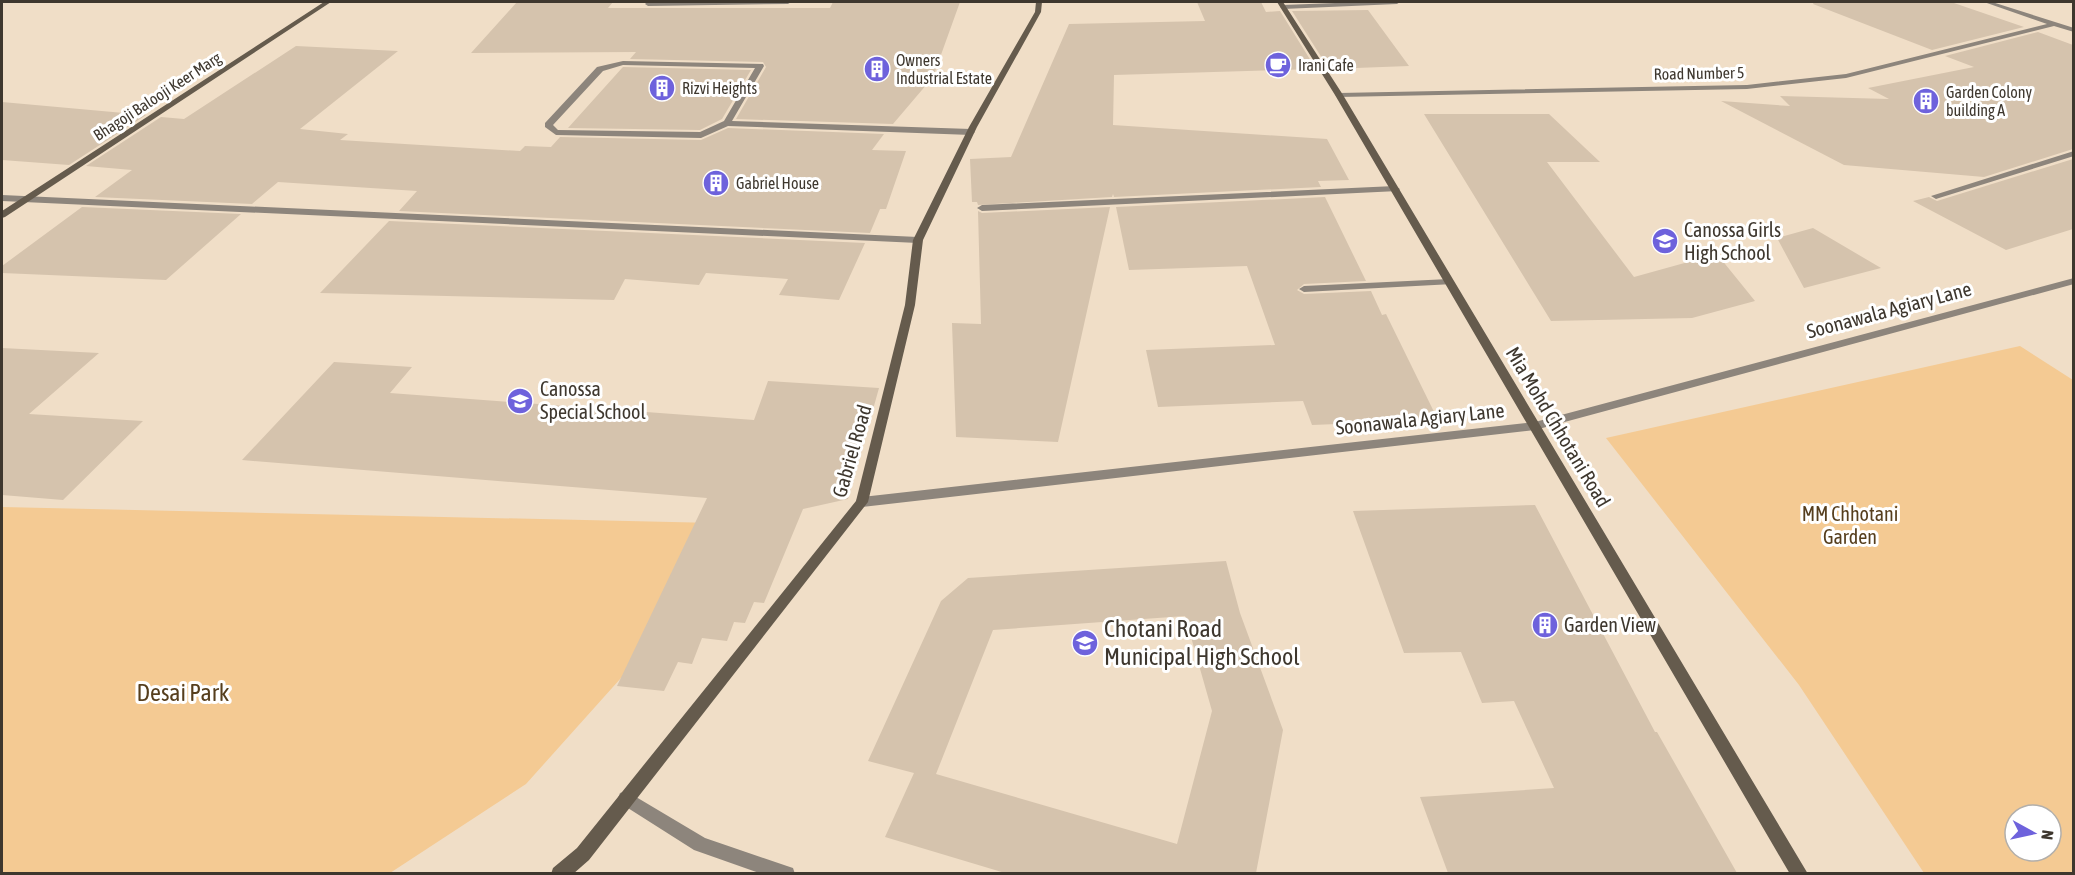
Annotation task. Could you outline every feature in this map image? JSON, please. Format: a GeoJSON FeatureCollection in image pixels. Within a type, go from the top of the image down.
{"type":"FeatureCollection","features":[{"type":"Feature","properties":{"kind":"street","name":"Bhagoji Balooji Keer Marg"},"geometry":{"type":"LineString","coordinates":[[2,215],[328,2]]}},
{"type":"Feature","properties":{"kind":"street"},"geometry":{"type":"LineString","coordinates":[[650,2],[648,4],[788,2]]}},
{"type":"Feature","properties":{"kind":"street","name":"Gabriel Road"},"geometry":{"type":"LineString","coordinates":[[559,873],[583,854],[862,502],[910,304],[918,240],[971,132],[1038,12],[1039,2]]}},
{"type":"Feature","properties":{"kind":"street"},"geometry":{"type":"LineString","coordinates":[[1281,4],[1397,2]]}},
{"type":"Feature","properties":{"kind":"street"},"geometry":{"type":"LineString","coordinates":[[1987,2],[2073,30]]}},
{"type":"Feature","properties":{"kind":"street","name":"Mia Mohd Chhotani Road"},"geometry":{"type":"LineString","coordinates":[[1281,4],[1339,95],[1800,873]]}},
{"type":"Feature","properties":{"kind":"street","name":"Road Number 5"},"geometry":{"type":"LineString","coordinates":[[1339,95],[1747,87],[1846,76],[2054,24]]}},
{"type":"Feature","properties":{"kind":"street"},"geometry":{"type":"LineString","coordinates":[[728,123],[760,66],[623,63],[600,69],[548,125],[556,132],[701,135],[728,123],[971,132]]}},
{"type":"Feature","properties":{"kind":"street"},"geometry":{"type":"LineString","coordinates":[[1936,196],[2073,153]]}},
{"type":"Feature","properties":{"kind":"street"},"geometry":{"type":"LineString","coordinates":[[982,208],[1395,189]]}},
{"type":"Feature","properties":{"kind":"street"},"geometry":{"type":"LineString","coordinates":[[2,198],[918,240]]}},
{"type":"Feature","properties":{"kind":"street","name":"Soonawala Agiary Lane"},"geometry":{"type":"LineString","coordinates":[[862,502],[1534,426],[2073,281]]}},
{"type":"Feature","properties":{"kind":"street"},"geometry":{"type":"LineString","coordinates":[[1304,289],[1449,282]]}},
{"type":"Feature","properties":{"kind":"street"},"geometry":{"type":"LineString","coordinates":[[626,798],[700,844],[787,873]]}},
{"type":"Feature","properties":{"kind":"green space","name":"MM Chhotani Garden"},"geometry":{"type":"Polygon","coordinates":[[[2020,346],[2073,380],[2073,873],[1924,873],[1799,685],[1606,438],[2020,346]]]}},
{"type":"Feature","properties":{"kind":"green space","name":"Desai Park"},"geometry":{"type":"Polygon","coordinates":[[[2,507],[759,524],[526,784],[390,873],[2,874],[2,507]]]}},
{"type":"Feature","properties":{"kind":"building"},"geometry":{"type":"Polygon","coordinates":[[[517,2],[613,2],[608,8],[830,8],[833,2],[960,2],[933,77],[893,124],[736,119],[766,67],[763,62],[630,59],[636,52],[471,53],[517,2]]]}},
{"type":"Feature","properties":{"kind":"building"},"geometry":{"type":"Polygon","coordinates":[[[1197,2],[1261,2],[1266,12],[1280,11],[1316,69],[1114,75],[1113,125],[1327,139],[1349,180],[1318,181],[1321,187],[1114,197],[1113,194],[1112,197],[978,205],[977,202],[972,202],[970,159],[1011,157],[1069,24],[1205,21],[1197,2]]]}},
{"type":"Feature","properties":{"kind":"building"},"geometry":{"type":"Polygon","coordinates":[[[1814,2],[1951,2],[2024,27],[1932,50],[1813,4],[1814,2]]]}},
{"type":"Feature","properties":{"kind":"building"},"geometry":{"type":"Polygon","coordinates":[[[1368,10],[1409,66],[1329,69],[1292,11],[1368,10]]]}},
{"type":"Feature","properties":{"kind":"building"},"geometry":{"type":"Polygon","coordinates":[[[2038,32],[2073,45],[2073,149],[1984,177],[1844,165],[1721,101],[1790,106],[1780,96],[1889,99],[1868,88],[1974,67],[1945,56],[2038,32]]]}},
{"type":"Feature","properties":{"kind":"building"},"geometry":{"type":"Polygon","coordinates":[[[296,46],[398,51],[300,129],[348,134],[340,140],[520,151],[525,146],[551,147],[560,137],[701,140],[728,128],[884,134],[872,150],[906,151],[886,209],[880,209],[870,233],[399,211],[417,191],[278,182],[252,204],[95,197],[132,170],[86,166],[161,117],[184,119],[296,46]]]}},
{"type":"Feature","properties":{"kind":"building"},"geometry":{"type":"Polygon","coordinates":[[[623,67],[751,70],[722,119],[700,130],[568,128],[623,67]]]}},
{"type":"Feature","properties":{"kind":"building"},"geometry":{"type":"Polygon","coordinates":[[[2,102],[146,115],[69,165],[2,160],[2,102]]]}},
{"type":"Feature","properties":{"kind":"building"},"geometry":{"type":"Polygon","coordinates":[[[1424,114],[1549,114],[1600,162],[1547,162],[1634,277],[1717,254],[1755,301],[1692,318],[1551,321],[1424,114]]]}},
{"type":"Feature","properties":{"kind":"building"},"geometry":{"type":"Polygon","coordinates":[[[2073,159],[2073,229],[2006,250],[1913,201],[1929,197],[1937,201],[2073,159]]]}},
{"type":"Feature","properties":{"kind":"building"},"geometry":{"type":"Polygon","coordinates":[[[1325,197],[1366,281],[1304,284],[1297,290],[1304,294],[1371,291],[1382,315],[1386,314],[1438,420],[1312,425],[1303,401],[1158,407],[1146,350],[1275,345],[1247,266],[1129,270],[1116,207],[1325,197]]]}},
{"type":"Feature","properties":{"kind":"building"},"geometry":{"type":"Polygon","coordinates":[[[82,207],[241,214],[166,280],[2,273],[2,266],[82,207]]]}},
{"type":"Feature","properties":{"kind":"building"},"geometry":{"type":"Polygon","coordinates":[[[1110,207],[1058,442],[956,437],[952,323],[981,324],[978,211],[982,213],[1110,207]]]}},
{"type":"Feature","properties":{"kind":"building"},"geometry":{"type":"Polygon","coordinates":[[[389,221],[865,243],[839,300],[779,295],[788,279],[706,273],[699,285],[625,279],[614,300],[320,293],[389,221]]]}},
{"type":"Feature","properties":{"kind":"building"},"geometry":{"type":"Polygon","coordinates":[[[1813,228],[1881,268],[1804,288],[1777,238],[1813,228]]]}},
{"type":"Feature","properties":{"kind":"building"},"geometry":{"type":"Polygon","coordinates":[[[2,348],[99,353],[29,414],[143,421],[63,500],[2,495],[2,348]]]}},
{"type":"Feature","properties":{"kind":"building"},"geometry":{"type":"Polygon","coordinates":[[[334,362],[412,367],[390,393],[754,420],[768,381],[879,388],[848,499],[803,509],[764,603],[754,602],[745,623],[734,622],[727,641],[702,638],[692,664],[678,662],[664,691],[617,686],[707,498],[242,460],[334,362]]]}},
{"type":"Feature","properties":{"kind":"building"},"geometry":{"type":"Polygon","coordinates":[[[1535,505],[1655,732],[1737,873],[1448,873],[1420,797],[1554,788],[1514,701],[1482,703],[1461,652],[1404,653],[1353,511],[1535,505]]]}},
{"type":"Feature","properties":{"kind":"building"},"geometry":{"type":"Polygon","coordinates":[[[1226,561],[1240,613],[1283,730],[1256,873],[1005,873],[885,837],[914,773],[868,761],[941,601],[968,578],[1226,561]],[[1185,616],[993,630],[936,774],[1177,844],[1212,711],[1185,616]]]}},
{"type":"Feature","properties":{"kind":"place","name":"Irani Cafe"},"geometry":{"type":"Point","coordinates":[1278,65]}},
{"type":"Feature","properties":{"kind":"place","name":"Owners Industrial Estate"},"geometry":{"type":"Point","coordinates":[877,69]}},
{"type":"Feature","properties":{"kind":"place","name":"Rizvi Heights"},"geometry":{"type":"Point","coordinates":[662,88]}},
{"type":"Feature","properties":{"kind":"place","name":"Garden Colony building A"},"geometry":{"type":"Point","coordinates":[1926,101]}},
{"type":"Feature","properties":{"kind":"place","name":"Gabriel House"},"geometry":{"type":"Point","coordinates":[716,183]}},
{"type":"Feature","properties":{"kind":"place","name":"Canossa Girls High School"},"geometry":{"type":"Point","coordinates":[1665,241]}},
{"type":"Feature","properties":{"kind":"place","name":"Canossa Special School"},"geometry":{"type":"Point","coordinates":[520,401]}},
{"type":"Feature","properties":{"kind":"place","name":"Garden View"},"geometry":{"type":"Point","coordinates":[1545,625]}},
{"type":"Feature","properties":{"kind":"place","name":"Chotani Road Municipal High School"},"geometry":{"type":"Point","coordinates":[1085,643]}}]}
